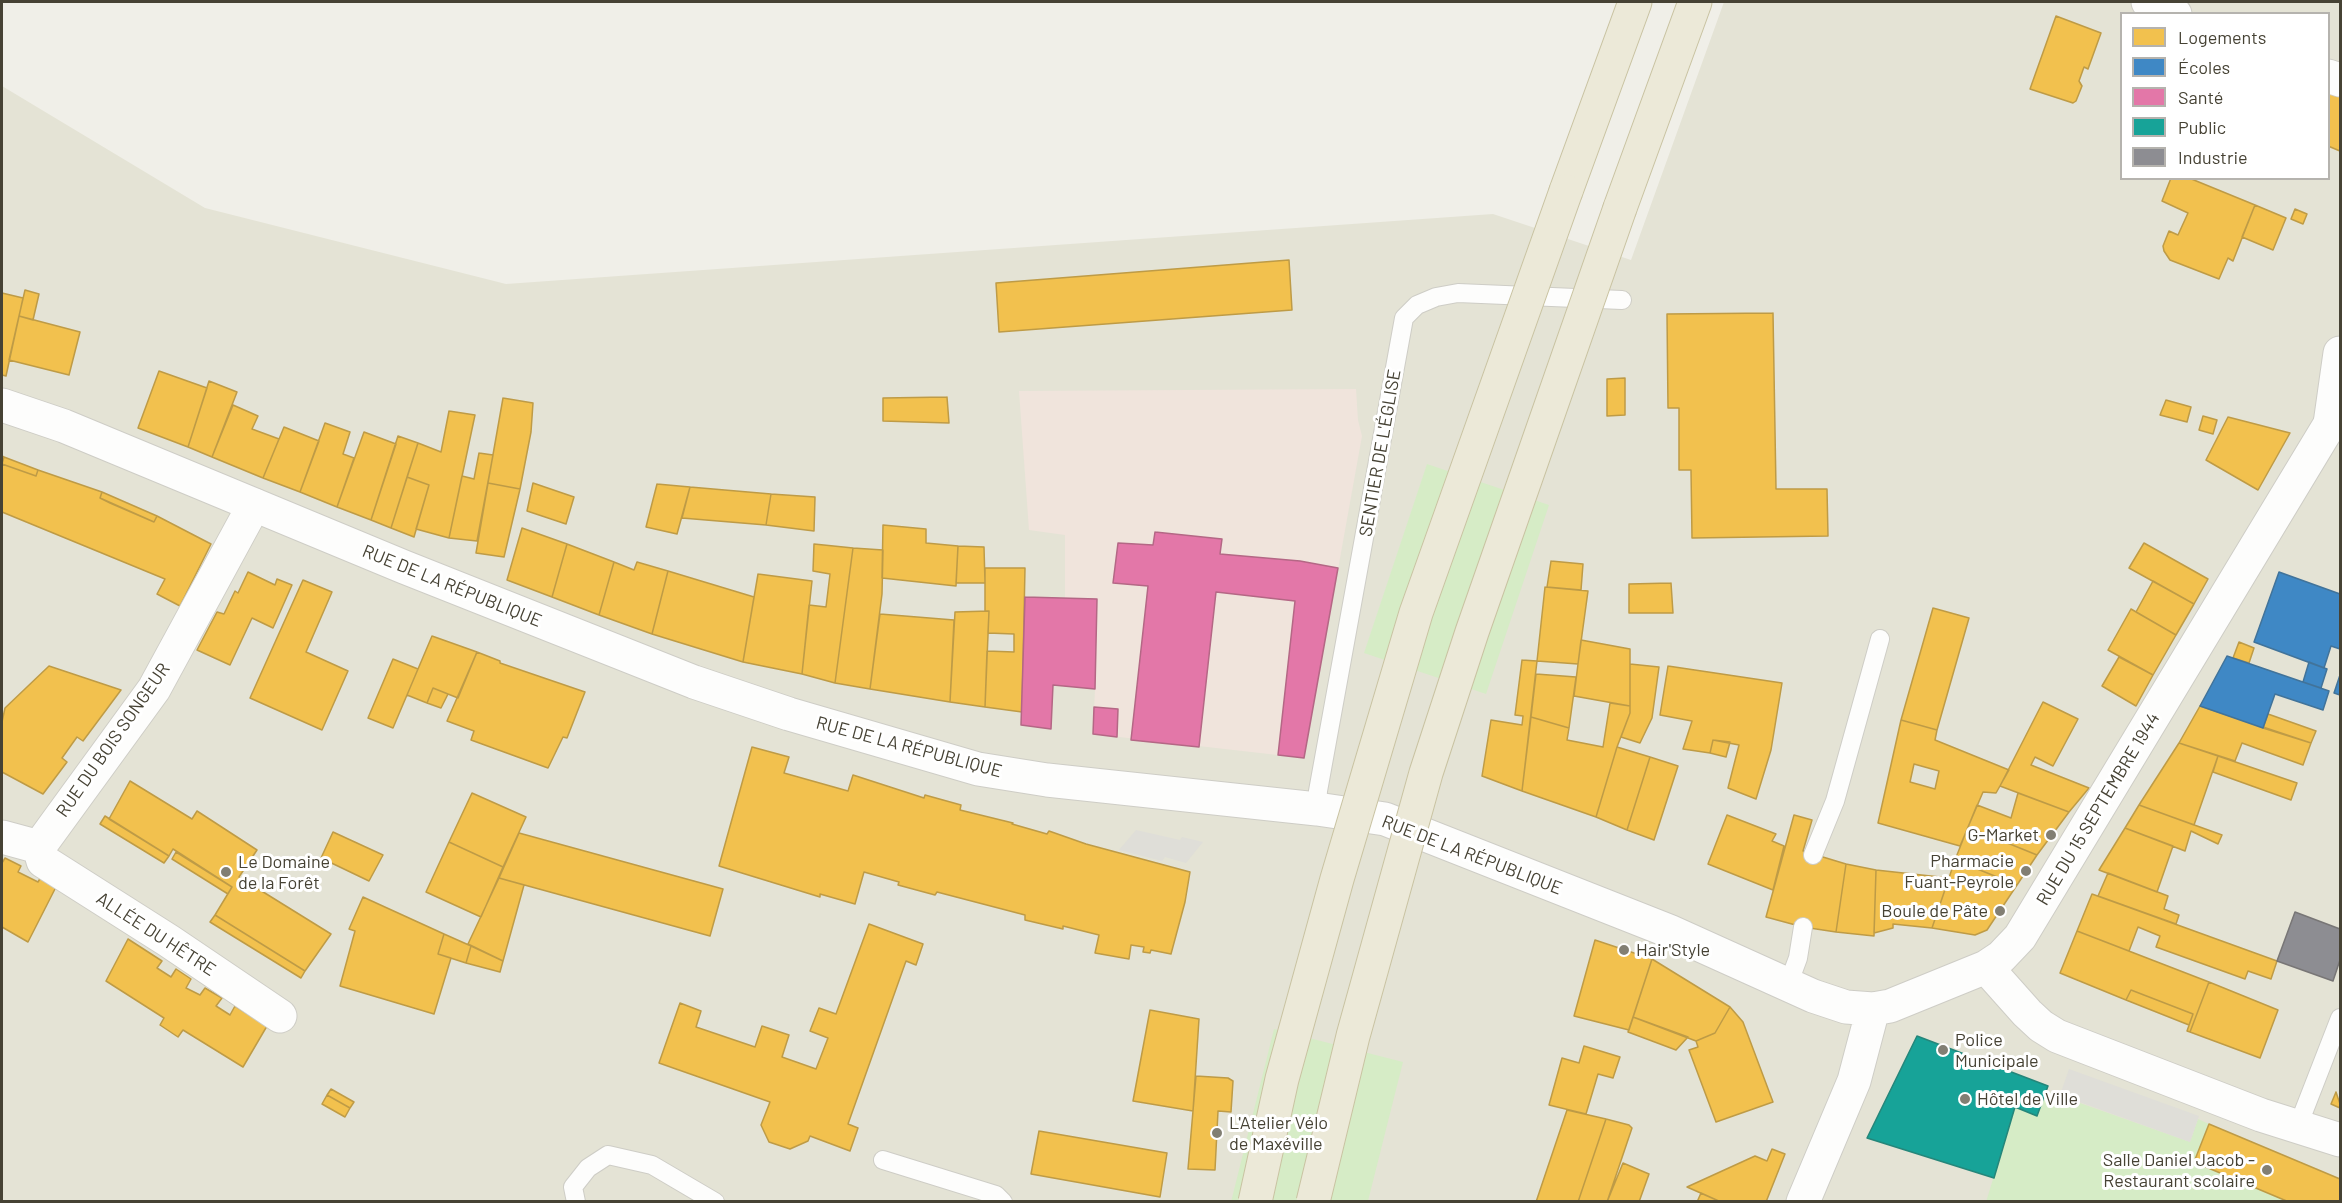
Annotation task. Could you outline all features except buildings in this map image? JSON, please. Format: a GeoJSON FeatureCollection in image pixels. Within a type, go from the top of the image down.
{"type":"FeatureCollection","features":[{"type":"Feature","properties":{"kind":"highway"},"geometry":{"type":"LineString","coordinates":[[1254,1202],[1282,1079],[1337,879],[1413,624],[1512,337],[1635,2]]}},
{"type":"Feature","properties":{"kind":"highway"},"geometry":{"type":"LineString","coordinates":[[1313,1202],[1356,1025],[1426,773],[1476,621],[1620,208],[1695,2]]}},
{"type":"Feature","properties":{"kind":"street"},"geometry":{"type":"LineString","coordinates":[[2148,2],[2170,12]]}},
{"type":"Feature","properties":{"kind":"street","name":"RUE DU 15 SEPTEMBRE 1944"},"geometry":{"type":"LineString","coordinates":[[1873,1009],[1890,1006],[1986,967],[2001,957],[2030,923],[2335,425],[2340,353]]}},
{"type":"Feature","properties":{"kind":"street","name":"RUE DE LA RÉPUBLIQUE"},"geometry":{"type":"LineString","coordinates":[[2,405],[64,426],[497,605],[693,682],[789,714],[967,765],[1047,780],[1317,809],[1385,819],[1669,931],[1788,985],[1846,1006],[1873,1009]]}},
{"type":"Feature","properties":{"kind":"street","name":"RUE DU BOIS SONGEUR"},"geometry":{"type":"LineString","coordinates":[[39,847],[154,689],[254,505]]}},
{"type":"Feature","properties":{"kind":"street"},"geometry":{"type":"LineString","coordinates":[[2,837],[39,847]]}},
{"type":"Feature","properties":{"kind":"street","name":"ALLÉE DU HÊTRE"},"geometry":{"type":"LineString","coordinates":[[39,847],[43,861],[169,941],[280,1016]]}},
{"type":"Feature","properties":{"kind":"street"},"geometry":{"type":"LineString","coordinates":[[1986,967],[2041,1026],[2057,1036],[2217,1098],[2340,1140]]}},
{"type":"Feature","properties":{"kind":"street"},"geometry":{"type":"LineString","coordinates":[[1803,1202],[1854,1081],[1873,1009]]}},
{"type":"Feature","properties":{"kind":"lane","name":"SENTIER DE L'ÉGLISE"},"geometry":{"type":"LineString","coordinates":[[1317,809],[1319,782],[1404,318],[1417,305],[1436,297],[1458,293],[1622,300]]}},
{"type":"Feature","properties":{"kind":"lane"},"geometry":{"type":"LineString","coordinates":[[1813,855],[1835,801],[1880,639]]}},
{"type":"Feature","properties":{"kind":"lane"},"geometry":{"type":"LineString","coordinates":[[1788,985],[1798,958],[1803,927]]}},
{"type":"Feature","properties":{"kind":"lane"},"geometry":{"type":"LineString","coordinates":[[2298,1126],[2340,1018]]}},
{"type":"Feature","properties":{"kind":"lane"},"geometry":{"type":"LineString","coordinates":[[576,1202],[573,1187],[588,1168],[608,1155],[652,1165],[715,1202]]}},
{"type":"Feature","properties":{"kind":"lane"},"geometry":{"type":"LineString","coordinates":[[883,1160],[996,1195],[1003,1202]]}},
{"type":"Feature","properties":{"kind":"shaded area"},"geometry":{"type":"Polygon","coordinates":[[[1724,2],[2340,2],[2340,1201],[2,1201],[2,86],[205,208],[506,284],[1493,214],[1631,260],[1724,2]]]}},
{"type":"Feature","properties":{"kind":"shaded area"},"geometry":{"type":"Polygon","coordinates":[[[1356,389],[1358,420],[1362,436],[1304,758],[1093,734],[1095,689],[1065,599],[1065,535],[1029,530],[1019,391],[1356,389]]]}},
{"type":"Feature","properties":{"kind":"shaded area"},"geometry":{"type":"Polygon","coordinates":[[[1136,830],[1180,840],[1182,837],[1203,842],[1186,863],[1165,857],[1162,861],[1119,850],[1136,830]]]}},
{"type":"Feature","properties":{"kind":"shaded area"},"geometry":{"type":"Polygon","coordinates":[[[2069,1069],[2199,1116],[2190,1142],[2060,1095],[2069,1069]]]}},
{"type":"Feature","properties":{"kind":"green space"},"geometry":{"type":"Polygon","coordinates":[[[1427,464],[1549,505],[1486,694],[1364,653],[1427,464]]]}},
{"type":"Feature","properties":{"kind":"green space"},"geometry":{"type":"Polygon","coordinates":[[[1274,1029],[1403,1062],[1368,1201],[1231,1202],[1274,1029]]]}},
{"type":"Feature","properties":{"kind":"green space"},"geometry":{"type":"Polygon","coordinates":[[[2046,1091],[2190,1142],[2198,1119],[2209,1124],[2194,1162],[2289,1202],[1986,1202],[2015,1107],[2037,1115],[2046,1091]]]}},
{"type":"Feature","properties":{"kind":"place","name":"G-Market"},"geometry":{"type":"Point","coordinates":[2051,835]}},
{"type":"Feature","properties":{"kind":"place","name":"Pharmacie Fuant-Peyrole"},"geometry":{"type":"Point","coordinates":[2026,871]}},
{"type":"Feature","properties":{"kind":"place","name":"Le Domaine de la Forêt"},"geometry":{"type":"Point","coordinates":[226,872]}},
{"type":"Feature","properties":{"kind":"place","name":"Boule de Pâte"},"geometry":{"type":"Point","coordinates":[2000,911]}},
{"type":"Feature","properties":{"kind":"place","name":"Hair'Style"},"geometry":{"type":"Point","coordinates":[1624,950]}},
{"type":"Feature","properties":{"kind":"place","name":"Police Municipale"},"geometry":{"type":"Point","coordinates":[1943,1050]}},
{"type":"Feature","properties":{"kind":"place","name":"Hôtel de Ville"},"geometry":{"type":"Point","coordinates":[1965,1099]}},
{"type":"Feature","properties":{"kind":"place","name":"L'Atelier Vélo de Maxéville"},"geometry":{"type":"Point","coordinates":[1217,1133]}},
{"type":"Feature","properties":{"kind":"place","name":"Salle Daniel Jacob - Restaurant scolaire"},"geometry":{"type":"Point","coordinates":[2267,1170]}}]}
